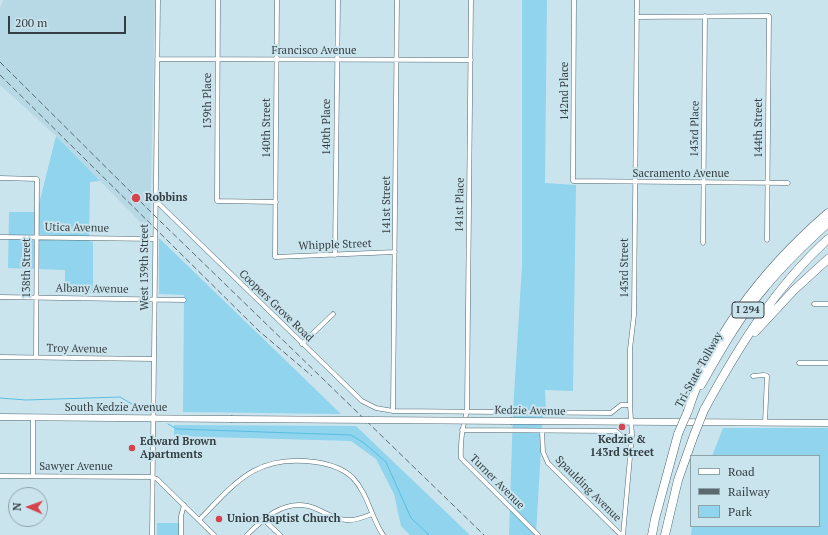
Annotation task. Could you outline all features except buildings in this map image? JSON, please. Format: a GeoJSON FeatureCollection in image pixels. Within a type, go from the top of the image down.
{"type":"FeatureCollection","features":[{"type":"Feature","properties":{"kind":"highway"},"geometry":{"type":"LineString","coordinates":[[688,411],[706,363],[741,308],[778,261],[828,213]]}},
{"type":"Feature","properties":{"kind":"highway","name":"Tri-State Tollway"},"geometry":{"type":"LineString","coordinates":[[652,535],[654,519],[678,434],[688,411],[731,334],[765,286],[798,250],[828,223]]}},
{"type":"Feature","properties":{"kind":"highway","name":"I 294"},"geometry":{"type":"LineString","coordinates":[[665,535],[678,480],[694,435],[704,410],[732,358],[773,299],[803,262],[828,239]]}},
{"type":"Feature","properties":{"kind":"highway"},"geometry":{"type":"LineString","coordinates":[[732,358],[794,290],[828,259]]}},
{"type":"Feature","properties":{"kind":"main road","name":"South Kedzie Avenue"},"geometry":{"type":"LineString","coordinates":[[0,417],[231,419]]}},
{"type":"Feature","properties":{"kind":"main road","name":"Kedzie Avenue"},"geometry":{"type":"LineString","coordinates":[[231,419],[632,423],[828,423]]}},
{"type":"Feature","properties":{"kind":"street","name":"West 139th Street"},"geometry":{"type":"LineString","coordinates":[[152,535],[154,239],[158,0]]}},
{"type":"Feature","properties":{"kind":"street","name":"139th Place"},"geometry":{"type":"LineString","coordinates":[[218,0],[217,201],[276,202]]}},
{"type":"Feature","properties":{"kind":"street","name":"140th Street"},"geometry":{"type":"LineString","coordinates":[[275,257],[278,0]]}},
{"type":"Feature","properties":{"kind":"street","name":"140th Place"},"geometry":{"type":"LineString","coordinates":[[335,255],[338,0]]}},
{"type":"Feature","properties":{"kind":"street","name":"141st Street"},"geometry":{"type":"LineString","coordinates":[[393,411],[396,252],[397,0]]}},
{"type":"Feature","properties":{"kind":"street","name":"141st Place"},"geometry":{"type":"LineString","coordinates":[[467,411],[471,0]]}},
{"type":"Feature","properties":{"kind":"street","name":"142nd Place"},"geometry":{"type":"LineString","coordinates":[[573,181],[574,0]]}},
{"type":"Feature","properties":{"kind":"street","name":"143rd Street"},"geometry":{"type":"LineString","coordinates":[[622,535],[632,436],[630,405],[630,349],[634,315],[634,183],[637,0]]}},
{"type":"Feature","properties":{"kind":"street"},"geometry":{"type":"LineString","coordinates":[[637,17],[705,16]]}},
{"type":"Feature","properties":{"kind":"street","name":"144th Street"},"geometry":{"type":"LineString","coordinates":[[705,16],[769,16],[767,240]]}},
{"type":"Feature","properties":{"kind":"street","name":"143rd Place"},"geometry":{"type":"LineString","coordinates":[[703,243],[705,16]]}},
{"type":"Feature","properties":{"kind":"street","name":"Francisco Avenue"},"geometry":{"type":"LineString","coordinates":[[157,59],[471,60]]}},
{"type":"Feature","properties":{"kind":"street","name":"138th Street"},"geometry":{"type":"LineString","coordinates":[[0,178],[37,179],[36,357]]}},
{"type":"Feature","properties":{"kind":"street","name":"Sacramento Avenue"},"geometry":{"type":"LineString","coordinates":[[573,181],[703,184],[788,183]]}},
{"type":"Feature","properties":{"kind":"street","name":"Coopers Grove Road"},"geometry":{"type":"LineString","coordinates":[[155,200],[362,401],[376,408],[393,411],[611,413],[620,405],[630,405]]}},
{"type":"Feature","properties":{"kind":"street","name":"Utica Avenue"},"geometry":{"type":"LineString","coordinates":[[0,237],[36,236],[154,239]]}},
{"type":"Feature","properties":{"kind":"street","name":"Whipple Street"},"geometry":{"type":"LineString","coordinates":[[275,257],[396,252]]}},
{"type":"Feature","properties":{"kind":"street","name":"Albany Avenue"},"geometry":{"type":"LineString","coordinates":[[0,297],[184,300]]}},
{"type":"Feature","properties":{"kind":"street"},"geometry":{"type":"LineString","coordinates":[[814,304],[828,304]]}},
{"type":"Feature","properties":{"kind":"street"},"geometry":{"type":"LineString","coordinates":[[302,344],[333,314]]}},
{"type":"Feature","properties":{"kind":"street","name":"Troy Avenue"},"geometry":{"type":"LineString","coordinates":[[0,357],[154,359]]}},
{"type":"Feature","properties":{"kind":"street"},"geometry":{"type":"LineString","coordinates":[[800,363],[828,364]]}},
{"type":"Feature","properties":{"kind":"street"},"geometry":{"type":"LineString","coordinates":[[753,376],[767,376],[765,423]]}},
{"type":"Feature","properties":{"kind":"street","name":"Turner Avenue"},"geometry":{"type":"LineString","coordinates":[[467,411],[460,444],[461,458],[538,535]]}},
{"type":"Feature","properties":{"kind":"street"},"geometry":{"type":"LineString","coordinates":[[33,417],[33,476]]}},
{"type":"Feature","properties":{"kind":"street"},"geometry":{"type":"LineString","coordinates":[[462,430],[616,431],[623,438],[632,436]]}},
{"type":"Feature","properties":{"kind":"street","name":"Spaulding Avenue"},"geometry":{"type":"LineString","coordinates":[[542,431],[543,452],[548,462],[622,535]]}},
{"type":"Feature","properties":{"kind":"street"},"geometry":{"type":"LineString","coordinates":[[199,520],[233,485],[246,474],[280,460],[300,460],[327,464],[342,469],[353,478],[361,489],[383,535]]}},
{"type":"Feature","properties":{"kind":"street","name":"Sawyer Avenue"},"geometry":{"type":"LineString","coordinates":[[0,476],[152,477]]}},
{"type":"Feature","properties":{"kind":"street"},"geometry":{"type":"LineString","coordinates":[[152,477],[157,479],[214,535]]}},
{"type":"Feature","properties":{"kind":"street"},"geometry":{"type":"LineString","coordinates":[[181,535],[181,516],[184,505]]}},
{"type":"Feature","properties":{"kind":"street"},"geometry":{"type":"LineString","coordinates":[[247,535],[263,519],[278,509],[295,505],[308,506],[346,520],[355,520],[372,514]]}},
{"type":"Feature","properties":{"kind":"street"},"geometry":{"type":"LineString","coordinates":[[263,519],[280,535]]}},
{"type":"Feature","properties":{"kind":"shaded area"},"geometry":{"type":"Polygon","coordinates":[[[3,0],[155,0],[150,232],[56,136],[0,85],[0,8],[3,0]]]}},
{"type":"Feature","properties":{"kind":"green space"},"geometry":{"type":"Polygon","coordinates":[[[522,0],[547,0],[545,183],[576,185],[573,391],[545,390],[546,411],[543,412],[536,535],[509,535],[513,411],[522,266],[522,0]]]}},
{"type":"Feature","properties":{"kind":"green space"},"geometry":{"type":"Polygon","coordinates":[[[56,136],[100,181],[90,182],[89,241],[93,242],[93,293],[65,292],[65,270],[8,268],[9,212],[37,212],[56,136]]]}},
{"type":"Feature","properties":{"kind":"green space"},"geometry":{"type":"Polygon","coordinates":[[[159,238],[341,414],[183,412],[184,295],[159,294],[159,238]]]}},
{"type":"Feature","properties":{"kind":"green space"},"geometry":{"type":"Polygon","coordinates":[[[174,425],[356,426],[470,535],[410,535],[401,526],[394,494],[376,459],[351,441],[174,436],[174,425]]]}},
{"type":"Feature","properties":{"kind":"green space"},"geometry":{"type":"Polygon","coordinates":[[[723,428],[828,428],[828,535],[691,535],[692,527],[820,527],[820,455],[712,455],[723,428]]]}},
{"type":"Feature","properties":{"kind":"green space"},"geometry":{"type":"Polygon","coordinates":[[[157,523],[179,523],[179,535],[157,535],[157,523]]]}},
{"type":"Feature","properties":{"kind":"waterway"},"geometry":{"type":"LineString","coordinates":[[0,398],[26,400],[120,397],[144,411]]}},
{"type":"Feature","properties":{"kind":"waterway"},"geometry":{"type":"LineString","coordinates":[[168,424],[177,429],[351,435],[364,443],[386,462],[411,518],[429,535]]}},
{"type":"Feature","properties":{"kind":"railway"},"geometry":{"type":"LineString","coordinates":[[0,62],[160,221],[484,535]]}},
{"type":"Feature","properties":{"kind":"railway"},"geometry":{"type":"LineString","coordinates":[[0,75],[259,331],[312,376]]}},
{"type":"Feature","properties":{"kind":"place","name":"Robbins"},"geometry":{"type":"Point","coordinates":[136,198]}},
{"type":"Feature","properties":{"kind":"place","name":"Kedzie & 143rd Street"},"geometry":{"type":"Point","coordinates":[622,427]}},
{"type":"Feature","properties":{"kind":"place","name":"Edward Brown Apartments"},"geometry":{"type":"Point","coordinates":[132,448]}},
{"type":"Feature","properties":{"kind":"place","name":"Union Baptist Church"},"geometry":{"type":"Point","coordinates":[219,519]}}]}
